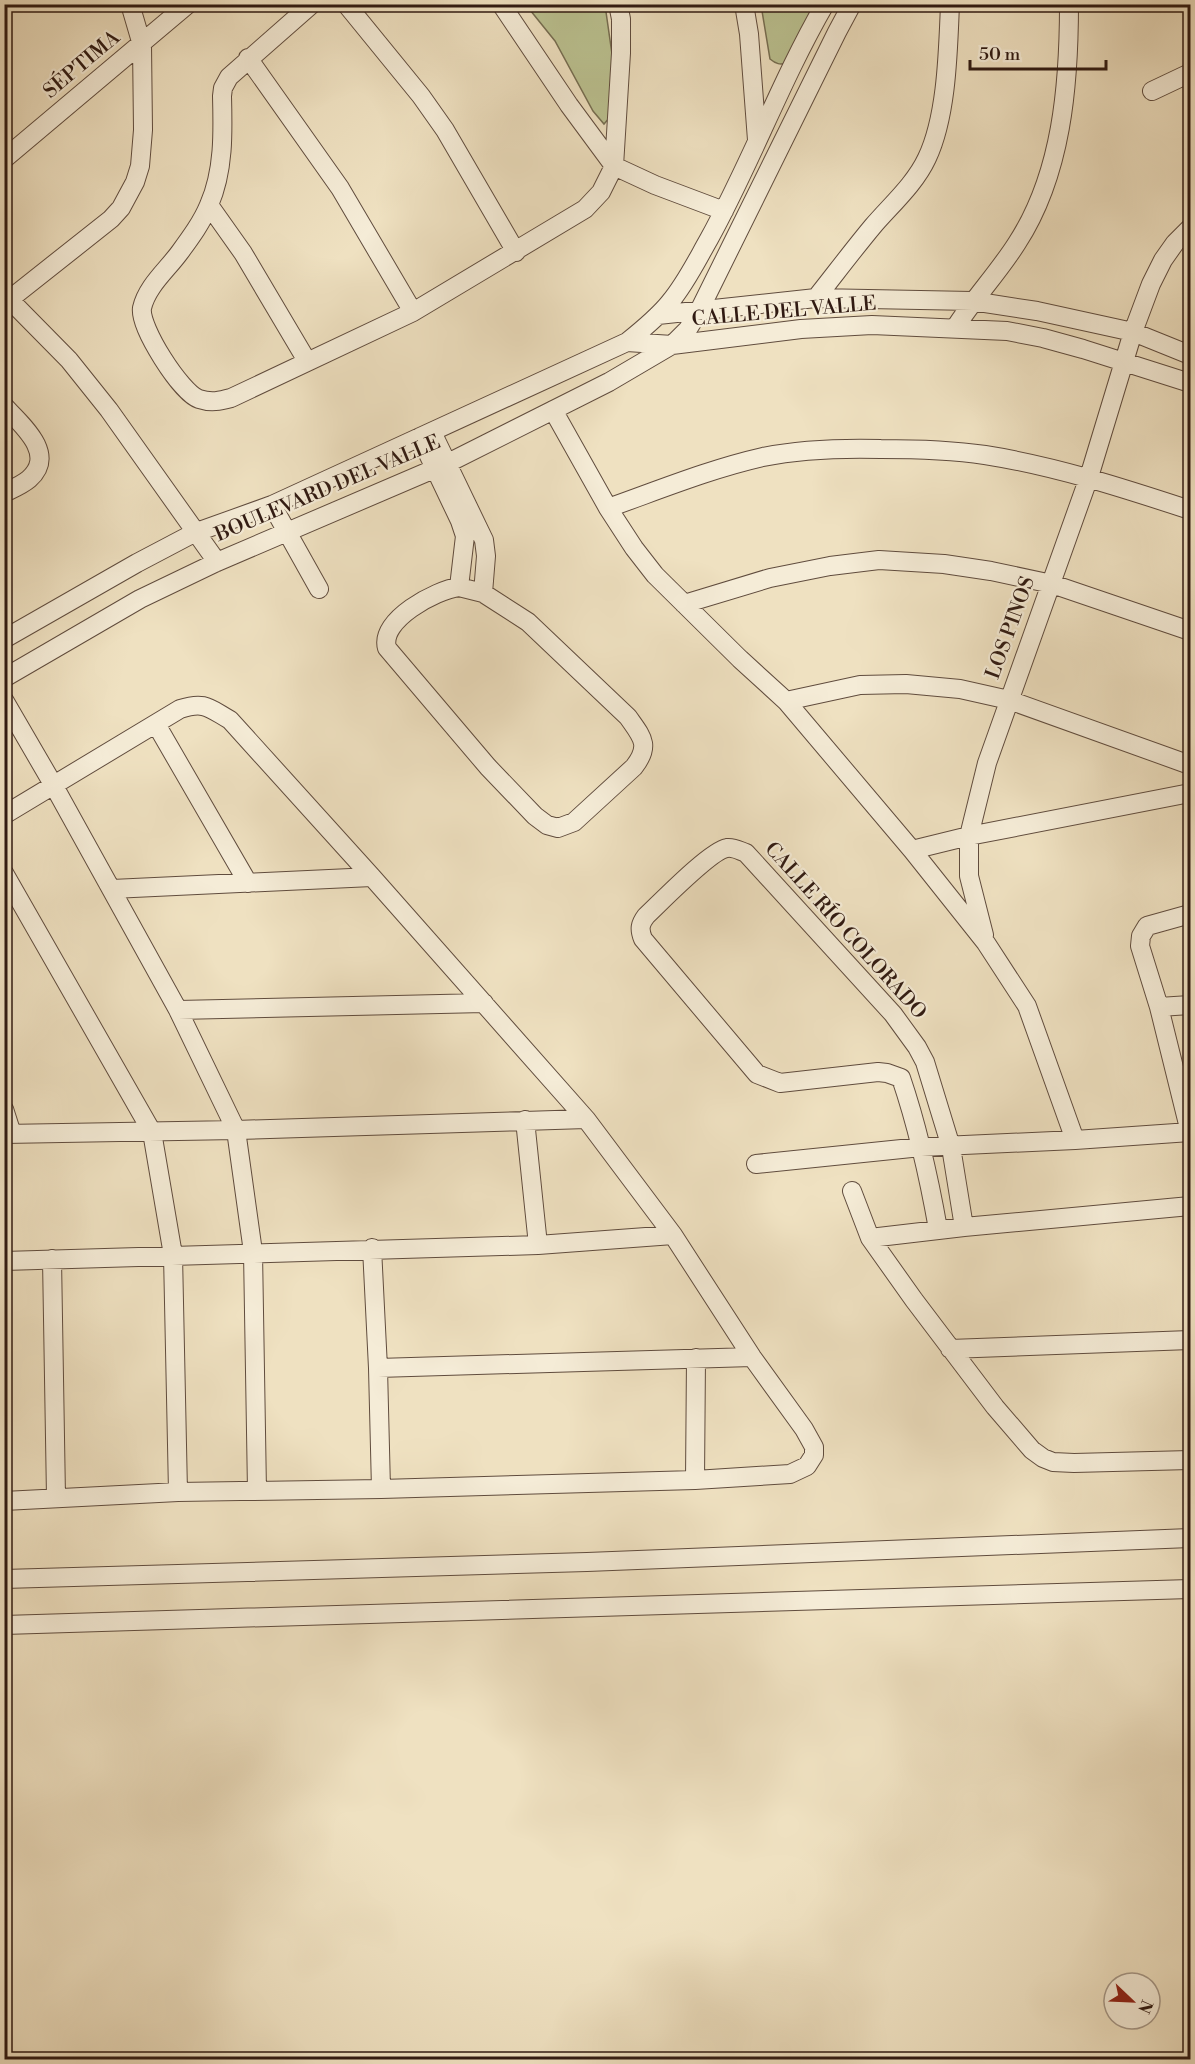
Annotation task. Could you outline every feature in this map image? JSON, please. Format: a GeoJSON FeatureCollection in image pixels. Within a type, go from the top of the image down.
{"type":"FeatureCollection","features":[{"type":"Feature","properties":{"kind":"street"},"geometry":{"type":"LineString","coordinates":[[130,4],[142,45],[143,130],[140,166],[133,188],[121,208],[86,240],[7,296],[69,360],[109,410],[158,477],[194,533],[217,562]]}},
{"type":"Feature","properties":{"kind":"street","name":"SÉPTIMA"},"geometry":{"type":"LineString","coordinates":[[4,159],[188,4]]}},
{"type":"Feature","properties":{"kind":"street"},"geometry":{"type":"LineString","coordinates":[[312,4],[229,76],[223,88],[221,152],[209,205],[185,246],[156,281],[145,299],[142,311],[143,321],[166,362],[189,393],[198,399],[214,402],[231,398],[413,312],[585,209],[601,192],[614,166],[621,53],[621,19],[618,4]]}},
{"type":"Feature","properties":{"kind":"street"},"geometry":{"type":"LineString","coordinates":[[346,4],[421,96],[445,130],[516,252]]}},
{"type":"Feature","properties":{"kind":"street"},"geometry":{"type":"LineString","coordinates":[[501,4],[614,166],[724,212]]}},
{"type":"Feature","properties":{"kind":"street"},"geometry":{"type":"LineString","coordinates":[[744,4],[749,34],[757,143]]}},
{"type":"Feature","properties":{"kind":"street","name":"BOULEVARD DEL VALLE"},"geometry":{"type":"LineString","coordinates":[[4,639],[137,562],[194,533],[272,505],[627,342],[658,315],[681,286],[724,212],[825,4]]}},
{"type":"Feature","properties":{"kind":"street"},"geometry":{"type":"LineString","coordinates":[[672,345],[688,329],[699,311],[852,4]]}},
{"type":"Feature","properties":{"kind":"street"},"geometry":{"type":"LineString","coordinates":[[816,298],[865,235],[911,183],[926,161],[939,123],[946,68],[950,4]]}},
{"type":"Feature","properties":{"kind":"street"},"geometry":{"type":"LineString","coordinates":[[955,328],[972,301],[1017,243],[1031,219],[1044,187],[1064,107],[1069,4]]}},
{"type":"Feature","properties":{"kind":"street"},"geometry":{"type":"LineString","coordinates":[[248,58],[340,188],[413,312]]}},
{"type":"Feature","properties":{"kind":"street"},"geometry":{"type":"LineString","coordinates":[[1152,91],[1191,73]]}},
{"type":"Feature","properties":{"kind":"street"},"geometry":{"type":"LineString","coordinates":[[209,205],[243,254],[307,361]]}},
{"type":"Feature","properties":{"kind":"street","name":"LOS PINOS"},"geometry":{"type":"LineString","coordinates":[[986,943],[969,876],[969,836],[987,763],[1089,477],[1123,361],[1151,284],[1175,243],[1191,228]]}},
{"type":"Feature","properties":{"kind":"street","name":"CALLE DEL VALLE"},"geometry":{"type":"LineString","coordinates":[[658,315],[816,298],[972,301],[1036,311],[1133,332],[1191,354]]}},
{"type":"Feature","properties":{"kind":"street","name":"CALLE DEL VALLE"},"geometry":{"type":"LineString","coordinates":[[627,342],[672,345],[746,334],[872,325],[1007,331],[1043,338],[1191,383]]}},
{"type":"Feature","properties":{"kind":"street","name":"BOULEVARD DEL VALLE"},"geometry":{"type":"LineString","coordinates":[[4,678],[140,599],[217,562],[441,466],[609,382],[672,345]]}},
{"type":"Feature","properties":{"kind":"street"},"geometry":{"type":"LineString","coordinates":[[4,406],[32,437],[41,457],[38,469],[28,480],[4,493]]}},
{"type":"Feature","properties":{"kind":"street"},"geometry":{"type":"LineString","coordinates":[[554,410],[608,508],[633,548],[655,575],[786,701],[912,850],[986,943],[1027,1006],[1075,1140]]}},
{"type":"Feature","properties":{"kind":"street"},"geometry":{"type":"LineString","coordinates":[[426,434],[441,466],[484,540],[486,556],[483,593]]}},
{"type":"Feature","properties":{"kind":"street"},"geometry":{"type":"LineString","coordinates":[[608,508],[725,467],[764,457],[838,448],[982,455],[1089,477],[1191,510]]}},
{"type":"Feature","properties":{"kind":"street"},"geometry":{"type":"LineString","coordinates":[[441,466],[465,536],[459,587]]}},
{"type":"Feature","properties":{"kind":"street"},"geometry":{"type":"LineString","coordinates":[[272,505],[320,589]]}},
{"type":"Feature","properties":{"kind":"street"},"geometry":{"type":"LineString","coordinates":[[684,604],[770,578],[830,566],[879,560],[944,564],[1052,584],[1191,631]]}},
{"type":"Feature","properties":{"kind":"street"},"geometry":{"type":"LineString","coordinates":[[459,587],[483,593],[528,622],[628,717],[641,735],[645,747],[642,757],[634,767],[574,822],[566,826],[558,828],[547,825],[535,816],[488,767],[387,648],[385,641],[387,634],[400,617],[432,596],[448,588],[459,587]]}},
{"type":"Feature","properties":{"kind":"street"},"geometry":{"type":"LineString","coordinates":[[786,701],[860,685],[906,684],[960,690],[1009,700],[1191,765]]}},
{"type":"Feature","properties":{"kind":"street"},"geometry":{"type":"LineString","coordinates":[[4,700],[178,1010],[236,1130],[253,1252],[257,1491]]}},
{"type":"Feature","properties":{"kind":"street"},"geometry":{"type":"LineString","coordinates":[[4,815],[180,709],[196,704],[210,708],[230,720],[586,1119],[673,1235],[814,1447],[812,1462],[790,1474],[695,1480],[178,1492],[4,1501]]}},
{"type":"Feature","properties":{"kind":"street"},"geometry":{"type":"LineString","coordinates":[[156,724],[248,883]]}},
{"type":"Feature","properties":{"kind":"street"},"geometry":{"type":"LineString","coordinates":[[912,850],[969,836],[1191,792]]}},
{"type":"Feature","properties":{"kind":"street","name":"CALLE RÍO COLORADO"},"geometry":{"type":"LineString","coordinates":[[921,1147],[901,1078],[896,1075],[878,1072],[780,1083],[757,1074],[643,939],[640,931],[641,923],[646,916],[701,865],[720,851],[728,848],[737,849],[746,854],[908,1032],[924,1062],[951,1147]]}},
{"type":"Feature","properties":{"kind":"street"},"geometry":{"type":"LineString","coordinates":[[4,873],[152,1132],[173,1255],[178,1492]]}},
{"type":"Feature","properties":{"kind":"street"},"geometry":{"type":"LineString","coordinates":[[112,889],[372,877]]}},
{"type":"Feature","properties":{"kind":"street"},"geometry":{"type":"LineString","coordinates":[[756,1164],[921,1147],[1190,1132],[1159,1007],[1140,946],[1141,936],[1148,926],[1191,914]]}},
{"type":"Feature","properties":{"kind":"street"},"geometry":{"type":"LineString","coordinates":[[178,1010],[484,1004]]}},
{"type":"Feature","properties":{"kind":"street"},"geometry":{"type":"LineString","coordinates":[[1159,1007],[1191,1005]]}},
{"type":"Feature","properties":{"kind":"street"},"geometry":{"type":"LineString","coordinates":[[4,1109],[8,1134],[236,1130],[586,1119]]}},
{"type":"Feature","properties":{"kind":"street"},"geometry":{"type":"LineString","coordinates":[[525,1120],[538,1245]]}},
{"type":"Feature","properties":{"kind":"street"},"geometry":{"type":"LineString","coordinates":[[921,1147],[938,1230]]}},
{"type":"Feature","properties":{"kind":"street"},"geometry":{"type":"LineString","coordinates":[[951,1147],[964,1227]]}},
{"type":"Feature","properties":{"kind":"street"},"geometry":{"type":"LineString","coordinates":[[852,1191],[870,1238],[950,1349],[1032,1450],[1053,1462],[1191,1460]]}},
{"type":"Feature","properties":{"kind":"street"},"geometry":{"type":"LineString","coordinates":[[870,1238],[1191,1206]]}},
{"type":"Feature","properties":{"kind":"street"},"geometry":{"type":"LineString","coordinates":[[4,1261],[372,1248],[538,1245],[673,1235]]}},
{"type":"Feature","properties":{"kind":"street"},"geometry":{"type":"LineString","coordinates":[[372,1248],[381,1489]]}},
{"type":"Feature","properties":{"kind":"street"},"geometry":{"type":"LineString","coordinates":[[52,1259],[56,1497]]}},
{"type":"Feature","properties":{"kind":"street"},"geometry":{"type":"LineString","coordinates":[[950,1349],[1191,1340]]}},
{"type":"Feature","properties":{"kind":"street"},"geometry":{"type":"LineString","coordinates":[[378,1368],[752,1357]]}},
{"type":"Feature","properties":{"kind":"street"},"geometry":{"type":"LineString","coordinates":[[695,1480],[696,1358]]}},
{"type":"Feature","properties":{"kind":"street"},"geometry":{"type":"LineString","coordinates":[[4,1579],[587,1562],[1191,1538]]}},
{"type":"Feature","properties":{"kind":"street"},"geometry":{"type":"LineString","coordinates":[[4,1625],[1191,1589]]}},
{"type":"Feature","properties":{"kind":"green space"},"geometry":{"type":"Polygon","coordinates":[[[526,5],[605,5],[614,68],[610,117],[604,124],[593,111],[555,41],[526,5]]]}},
{"type":"Feature","properties":{"kind":"green space"},"geometry":{"type":"Polygon","coordinates":[[[761,5],[818,5],[787,63],[778,64],[770,59],[761,5]]]}}]}
